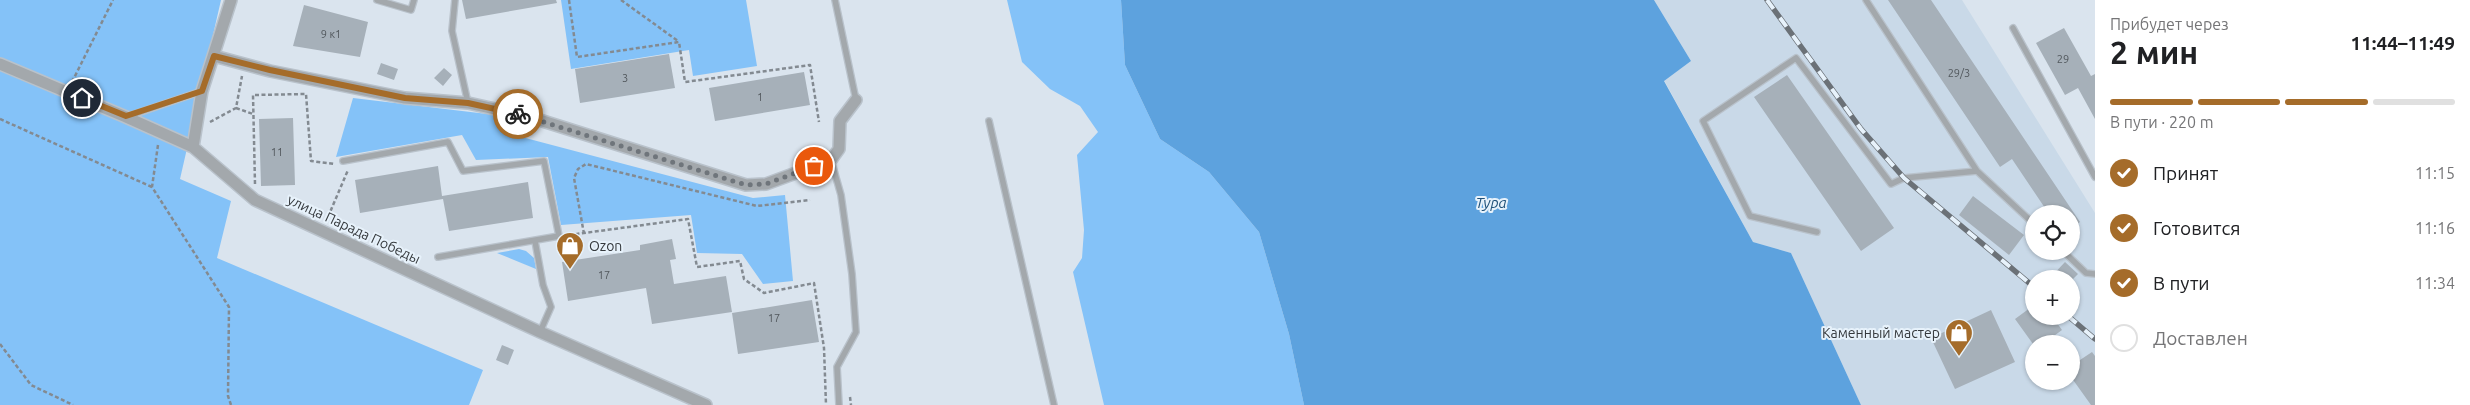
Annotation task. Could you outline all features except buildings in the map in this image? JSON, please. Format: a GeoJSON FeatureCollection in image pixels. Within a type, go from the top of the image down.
{"type":"FeatureCollection","features":[{"type":"Feature","properties":{"kind":"street"},"geometry":{"type":"LineString","coordinates":[[193,147],[202,91],[231,0]]}},
{"type":"Feature","properties":{"kind":"street"},"geometry":{"type":"LineString","coordinates":[[214,56],[405,98],[468,103],[530,117],[746,185],[766,184],[831,160],[839,148],[840,122],[856,100]]}},
{"type":"Feature","properties":{"kind":"street","name":"улица Парада Победы"},"geometry":{"type":"LineString","coordinates":[[0,64],[126,116],[159,133],[193,147],[255,200],[540,332],[706,405]]}},
{"type":"Feature","properties":{"kind":"lane"},"geometry":{"type":"LineString","coordinates":[[377,0],[411,10],[414,0]]}},
{"type":"Feature","properties":{"kind":"lane"},"geometry":{"type":"LineString","coordinates":[[455,0],[452,31],[468,103]]}},
{"type":"Feature","properties":{"kind":"lane"},"geometry":{"type":"LineString","coordinates":[[835,0],[856,100]]}},
{"type":"Feature","properties":{"kind":"lane"},"geometry":{"type":"LineString","coordinates":[[1866,0],[1977,171],[2025,216]]}},
{"type":"Feature","properties":{"kind":"lane"},"geometry":{"type":"LineString","coordinates":[[2013,28],[2095,177]]}},
{"type":"Feature","properties":{"kind":"lane"},"geometry":{"type":"LineString","coordinates":[[1817,232],[1750,216],[1703,121],[1796,58],[1891,184],[1904,178],[1977,171]]}},
{"type":"Feature","properties":{"kind":"lane"},"geometry":{"type":"LineString","coordinates":[[126,116],[202,91]]}},
{"type":"Feature","properties":{"kind":"lane"},"geometry":{"type":"LineString","coordinates":[[989,121],[1054,405]]}},
{"type":"Feature","properties":{"kind":"lane"},"geometry":{"type":"LineString","coordinates":[[341,163],[448,142],[463,170],[544,161],[559,236],[438,257]]}},
{"type":"Feature","properties":{"kind":"lane"},"geometry":{"type":"LineString","coordinates":[[831,160],[841,195],[852,274],[856,332],[836,367],[839,405]]}},
{"type":"Feature","properties":{"kind":"lane"},"geometry":{"type":"LineString","coordinates":[[535,241],[543,285],[551,307],[540,332]]}},
{"type":"Feature","properties":{"kind":"lane"},"geometry":{"type":"LineString","coordinates":[[2072,260],[2086,273],[2095,274]]}},
{"type":"Feature","properties":{"kind":"path"},"geometry":{"type":"LineString","coordinates":[[67,92],[113,0]]}},
{"type":"Feature","properties":{"kind":"path"},"geometry":{"type":"LineString","coordinates":[[569,0],[577,56],[679,42]]}},
{"type":"Feature","properties":{"kind":"path"},"geometry":{"type":"LineString","coordinates":[[620,0],[679,42],[685,82],[810,65],[819,122]]}},
{"type":"Feature","properties":{"kind":"path"},"geometry":{"type":"LineString","coordinates":[[236,108],[244,64]]}},
{"type":"Feature","properties":{"kind":"path"},"geometry":{"type":"LineString","coordinates":[[255,200],[253,95],[306,94],[311,161],[341,163]]}},
{"type":"Feature","properties":{"kind":"path"},"geometry":{"type":"LineString","coordinates":[[195,130],[236,108],[254,114]]}},
{"type":"Feature","properties":{"kind":"path"},"geometry":{"type":"LineString","coordinates":[[0,119],[152,187],[229,308],[228,396],[231,405]]}},
{"type":"Feature","properties":{"kind":"path"},"geometry":{"type":"LineString","coordinates":[[152,187],[159,133]]}},
{"type":"Feature","properties":{"kind":"path"},"geometry":{"type":"LineString","coordinates":[[584,234],[574,178],[578,169],[586,164],[757,206],[810,200]]}},
{"type":"Feature","properties":{"kind":"path"},"geometry":{"type":"LineString","coordinates":[[328,217],[349,167]]}},
{"type":"Feature","properties":{"kind":"path"},"geometry":{"type":"LineString","coordinates":[[559,236],[688,219],[697,267],[740,261],[744,279],[764,293],[814,283],[824,348],[826,405]]}},
{"type":"Feature","properties":{"kind":"path"},"geometry":{"type":"LineString","coordinates":[[0,344],[31,385],[73,405]]}},
{"type":"Feature","properties":{"kind":"shaded area"},"geometry":{"type":"Polygon","coordinates":[[[0,0],[221,0],[180,179],[231,201],[217,258],[483,370],[469,405],[0,405],[0,0]]]}},
{"type":"Feature","properties":{"kind":"shaded area"},"geometry":{"type":"Polygon","coordinates":[[[561,0],[746,0],[757,66],[693,76],[689,50],[571,69],[561,0]]]}},
{"type":"Feature","properties":{"kind":"shaded area"},"geometry":{"type":"Polygon","coordinates":[[[1007,0],[1121,0],[1125,65],[1160,139],[1209,172],[1259,232],[1289,334],[1304,405],[1104,405],[1073,272],[1082,258],[1084,230],[1077,155],[1098,132],[1080,106],[1050,89],[1022,62],[1007,0]]]}},
{"type":"Feature","properties":{"kind":"shaded area"},"geometry":{"type":"Polygon","coordinates":[[[1654,0],[1962,0],[2095,213],[2095,405],[1861,405],[1791,253],[1753,242],[1664,80],[1691,61],[1654,0]]]}},
{"type":"Feature","properties":{"kind":"shaded area"},"geometry":{"type":"Polygon","coordinates":[[[353,98],[504,116],[514,135],[753,198],[785,195],[793,281],[763,284],[742,254],[697,253],[691,215],[561,225],[548,157],[476,160],[462,135],[336,157],[353,98]]]}},
{"type":"Feature","properties":{"kind":"shaded area"},"geometry":{"type":"Polygon","coordinates":[[[519,249],[526,251],[534,258],[536,269],[497,253],[519,249]]]}},
{"type":"Feature","properties":{"kind":"water","name":"Тура"},"geometry":{"type":"Polygon","coordinates":[[[1121,0],[1654,0],[1691,61],[1664,81],[1753,242],[1791,253],[1861,405],[1304,405],[1289,334],[1259,232],[1209,172],[1160,139],[1125,65],[1121,0]]]}},
{"type":"Feature","properties":{"kind":"railway"},"geometry":{"type":"LineString","coordinates":[[1767,0],[1861,129],[1904,178],[2025,279]]}},
{"type":"Feature","properties":{"kind":"railway"},"geometry":{"type":"LineString","coordinates":[[2079,325],[2095,339]]}},
{"type":"Feature","properties":{"kind":"way so far"},"geometry":{"type":"LineString","coordinates":[[518,114],[746,185],[766,184],[814,166]]}},
{"type":"Feature","properties":{"kind":"place","name":"Ozon"},"geometry":{"type":"Point","coordinates":[570,270]}},
{"type":"Feature","properties":{"kind":"place","name":"Каменный мастер"},"geometry":{"type":"Point","coordinates":[1959,357]}},
{"type":"Feature","properties":{"kind":"route"},"geometry":{"type":"LineString","coordinates":[[82,98],[126,116],[202,91],[214,56],[270,70],[405,98],[468,103],[518,114]]}}]}
